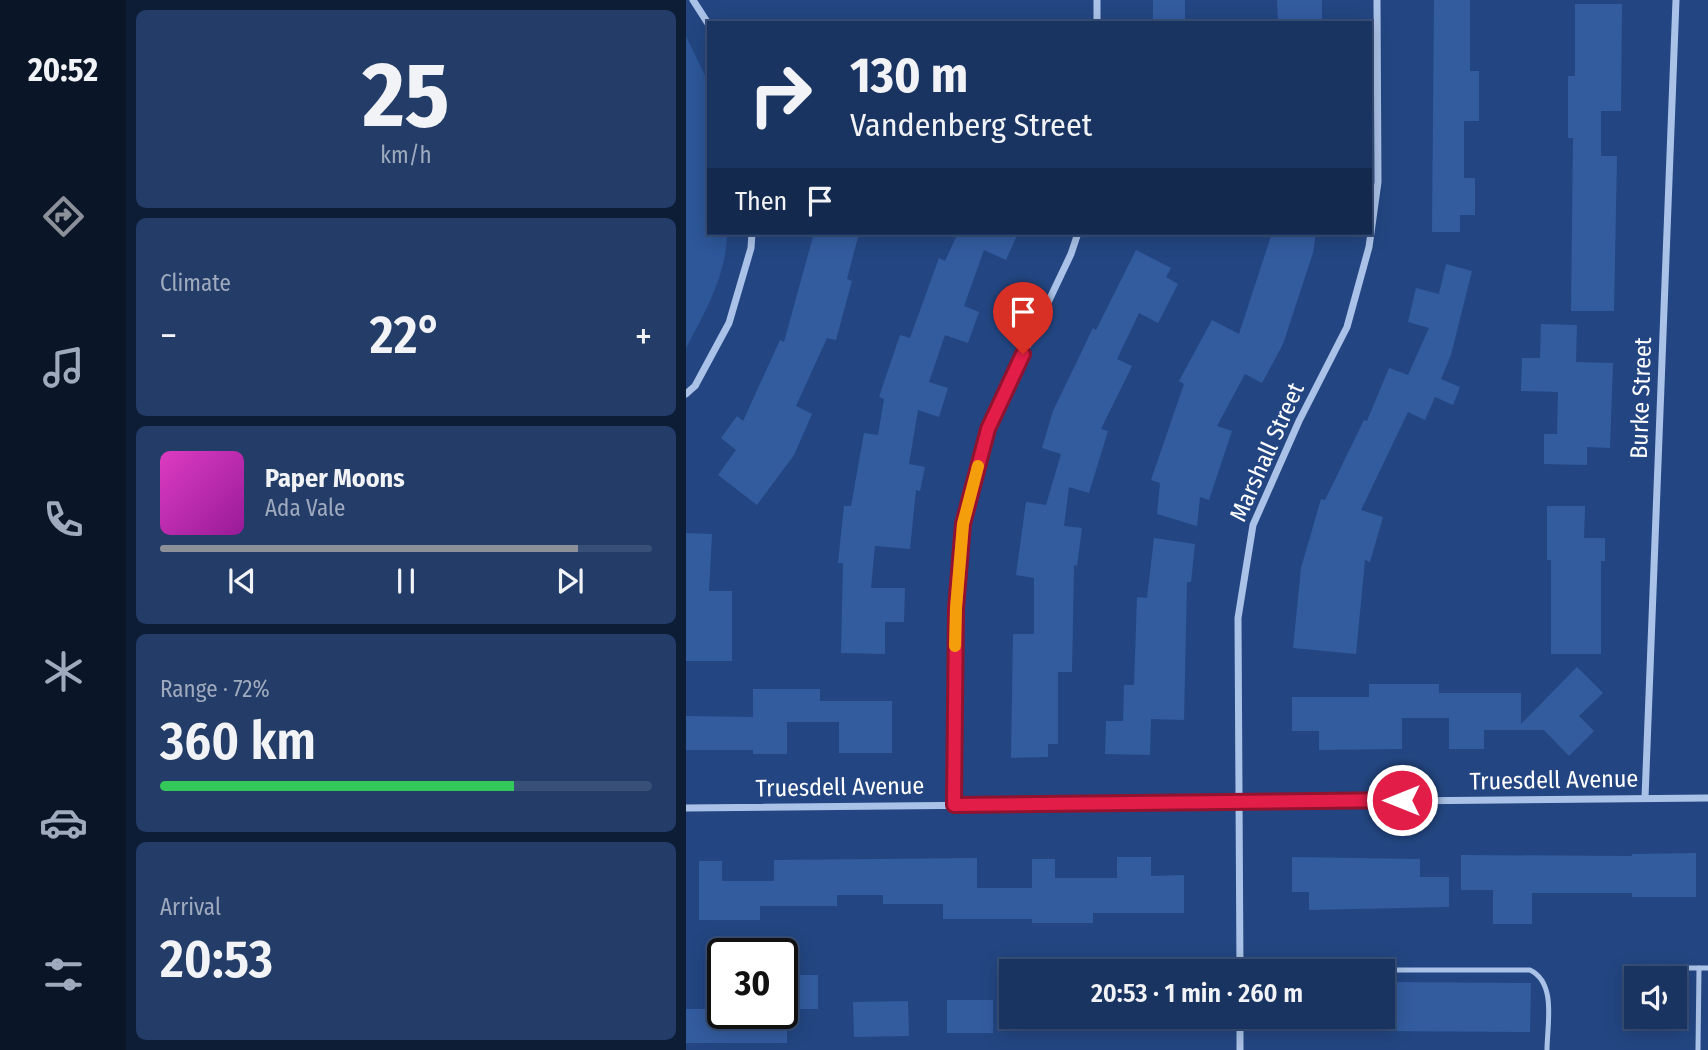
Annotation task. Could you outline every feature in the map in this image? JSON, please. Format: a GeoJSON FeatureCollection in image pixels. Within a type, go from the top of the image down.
{"type":"FeatureCollection","features":[{"type":"Feature","properties":{"kind":"street"},"geometry":{"type":"LineString","coordinates":[[693,0],[707,22]]}},
{"type":"Feature","properties":{"kind":"street"},"geometry":{"type":"LineString","coordinates":[[1097,0],[1097,21]]}},
{"type":"Feature","properties":{"kind":"street","name":"Marshall Street"},"geometry":{"type":"LineString","coordinates":[[1372,225],[1378,182],[1377,0]]}},
{"type":"Feature","properties":{"kind":"street","name":"Burke Street"},"geometry":{"type":"LineString","coordinates":[[1645,798],[1676,0]]}},
{"type":"Feature","properties":{"kind":"street"},"geometry":{"type":"LineString","coordinates":[[686,394],[695,386],[729,323],[751,248],[752,235]]}},
{"type":"Feature","properties":{"kind":"street"},"geometry":{"type":"LineString","coordinates":[[954,805],[956,608],[963,524],[988,429],[1077,235]]}},
{"type":"Feature","properties":{"kind":"street","name":"Marshall Street"},"geometry":{"type":"LineString","coordinates":[[1240,959],[1238,618],[1253,525],[1299,421],[1347,327],[1371,235]]}},
{"type":"Feature","properties":{"kind":"street","name":"Truesdell Avenue"},"geometry":{"type":"LineString","coordinates":[[686,808],[1708,798]]}},
{"type":"Feature","properties":{"kind":"street"},"geometry":{"type":"LineString","coordinates":[[1240,1029],[1240,1050]]}},
{"type":"Feature","properties":{"kind":"lane"},"geometry":{"type":"LineString","coordinates":[[1687,968],[1708,968]]}},
{"type":"Feature","properties":{"kind":"lane"},"geometry":{"type":"LineString","coordinates":[[1698,1050],[1699,968]]}},
{"type":"Feature","properties":{"kind":"lane"},"geometry":{"type":"LineString","coordinates":[[1395,970],[1530,970],[1539,974],[1545,983],[1548,996],[1547,1050]]}},
{"type":"Feature","properties":{"kind":"shaded area"},"geometry":{"type":"Polygon","coordinates":[[[686,36],[707,80],[707,235],[727,235],[719,278],[686,348],[686,36]]]}},
{"type":"Feature","properties":{"kind":"building"},"geometry":{"type":"Polygon","coordinates":[[[1153,0],[1185,0],[1185,21],[1153,21],[1153,0]]]}},
{"type":"Feature","properties":{"kind":"building"},"geometry":{"type":"Polygon","coordinates":[[[1277,0],[1322,0],[1322,21],[1278,21],[1277,0]]]}},
{"type":"Feature","properties":{"kind":"building"},"geometry":{"type":"Polygon","coordinates":[[[1434,0],[1470,0],[1470,71],[1479,71],[1479,121],[1464,121],[1464,178],[1475,178],[1475,215],[1460,215],[1460,232],[1432,232],[1434,0]]]}},
{"type":"Feature","properties":{"kind":"building"},"geometry":{"type":"Polygon","coordinates":[[[1575,4],[1622,4],[1621,111],[1601,111],[1601,156],[1617,156],[1614,311],[1571,311],[1573,138],[1568,138],[1568,76],[1575,76],[1575,4]]]}},
{"type":"Feature","properties":{"kind":"building"},"geometry":{"type":"Polygon","coordinates":[[[813,235],[858,235],[847,279],[852,281],[836,340],[827,338],[796,406],[812,414],[794,455],[757,505],[718,475],[736,450],[721,438],[737,416],[743,421],[780,340],[784,342],[813,235]]]}},
{"type":"Feature","properties":{"kind":"building"},"geometry":{"type":"Polygon","coordinates":[[[952,235],[1017,235],[1006,260],[984,250],[964,306],[979,312],[968,343],[945,335],[929,382],[948,388],[939,417],[918,410],[909,464],[925,467],[920,491],[916,490],[910,549],[875,546],[871,588],[905,588],[904,622],[885,622],[885,654],[841,653],[843,563],[838,563],[844,506],[851,506],[864,433],[878,435],[884,399],[879,397],[900,335],[910,338],[939,258],[945,261],[956,237],[952,235]]]}},
{"type":"Feature","properties":{"kind":"building"},"geometry":{"type":"Polygon","coordinates":[[[1271,235],[1316,235],[1313,253],[1283,344],[1262,383],[1245,374],[1217,426],[1232,431],[1209,500],[1200,497],[1197,526],[1157,514],[1160,483],[1151,480],[1184,384],[1179,381],[1212,320],[1239,334],[1271,235]]]}},
{"type":"Feature","properties":{"kind":"building"},"geometry":{"type":"Polygon","coordinates":[[[1136,250],[1171,268],[1166,277],[1178,284],[1158,323],[1139,313],[1117,359],[1132,366],[1101,429],[1108,431],[1089,493],[1069,487],[1064,526],[1082,528],[1077,566],[1074,565],[1072,672],[1058,672],[1058,744],[1048,744],[1048,757],[1011,758],[1013,634],[1034,634],[1034,578],[1016,575],[1026,502],[1046,505],[1061,454],[1042,448],[1053,411],[1093,328],[1096,330],[1136,250]]]}},
{"type":"Feature","properties":{"kind":"building"},"geometry":{"type":"Polygon","coordinates":[[[1446,264],[1472,271],[1451,355],[1441,379],[1460,387],[1453,405],[1435,397],[1425,420],[1408,412],[1361,510],[1383,517],[1370,562],[1365,560],[1356,654],[1293,648],[1301,568],[1321,499],[1325,500],[1364,420],[1367,421],[1389,368],[1408,375],[1429,328],[1408,322],[1416,288],[1439,294],[1446,264]]]}},
{"type":"Feature","properties":{"kind":"building"},"geometry":{"type":"Polygon","coordinates":[[[1541,324],[1577,325],[1576,362],[1613,363],[1610,448],[1587,447],[1587,465],[1544,464],[1544,434],[1557,434],[1558,392],[1521,391],[1522,358],[1540,358],[1541,324]]]}},
{"type":"Feature","properties":{"kind":"building"},"geometry":{"type":"Polygon","coordinates":[[[1547,506],[1585,506],[1584,538],[1605,538],[1605,561],[1601,561],[1601,654],[1551,654],[1551,560],[1547,560],[1547,506]]]}},
{"type":"Feature","properties":{"kind":"building"},"geometry":{"type":"Polygon","coordinates":[[[686,533],[712,534],[709,591],[732,591],[732,661],[686,661],[686,533]]]}},
{"type":"Feature","properties":{"kind":"building"},"geometry":{"type":"Polygon","coordinates":[[[1154,538],[1195,544],[1191,582],[1187,582],[1184,720],[1151,719],[1150,755],[1105,754],[1106,721],[1123,721],[1124,685],[1134,685],[1137,597],[1147,598],[1154,538]]]}},
{"type":"Feature","properties":{"kind":"building"},"geometry":{"type":"Polygon","coordinates":[[[1577,667],[1603,693],[1579,716],[1594,731],[1569,756],[1544,730],[1484,730],[1484,749],[1449,749],[1449,718],[1402,718],[1402,749],[1319,750],[1319,731],[1292,731],[1292,697],[1369,697],[1369,684],[1439,684],[1439,693],[1521,693],[1521,724],[1577,667]]]}},
{"type":"Feature","properties":{"kind":"building"},"geometry":{"type":"Polygon","coordinates":[[[753,689],[820,689],[820,701],[892,701],[892,753],[839,753],[839,722],[787,722],[787,754],[753,754],[753,750],[686,750],[686,716],[753,717],[753,689]]]}},
{"type":"Feature","properties":{"kind":"building"},"geometry":{"type":"Polygon","coordinates":[[[1696,853],[1696,897],[1632,897],[1632,893],[1532,893],[1532,924],[1493,924],[1493,890],[1461,890],[1461,855],[1632,856],[1696,853]]]}},
{"type":"Feature","properties":{"kind":"building"},"geometry":{"type":"Polygon","coordinates":[[[1117,857],[1151,857],[1151,876],[1184,875],[1184,913],[1093,913],[1093,923],[1032,923],[1032,919],[943,919],[943,904],[883,904],[883,895],[837,895],[837,906],[760,906],[760,920],[699,920],[699,861],[722,861],[722,881],[774,881],[774,860],[977,858],[977,888],[1032,888],[1032,859],[1055,859],[1055,878],[1117,878],[1117,857]]]}},
{"type":"Feature","properties":{"kind":"building"},"geometry":{"type":"Polygon","coordinates":[[[1292,857],[1420,859],[1420,877],[1449,877],[1449,907],[1309,910],[1309,892],[1292,892],[1292,857]]]}},
{"type":"Feature","properties":{"kind":"building"},"geometry":{"type":"Polygon","coordinates":[[[798,975],[818,975],[818,1009],[798,1009],[798,975]]]}},
{"type":"Feature","properties":{"kind":"building"},"geometry":{"type":"Polygon","coordinates":[[[1395,982],[1531,983],[1530,1032],[1382,1031],[1395,1029],[1395,982]]]}},
{"type":"Feature","properties":{"kind":"building"},"geometry":{"type":"Polygon","coordinates":[[[947,1000],[993,1000],[993,1033],[947,1033],[947,1000]]]}},
{"type":"Feature","properties":{"kind":"building"},"geometry":{"type":"Polygon","coordinates":[[[908,1001],[909,1036],[854,1037],[853,1002],[908,1001]]]}},
{"type":"Feature","properties":{"kind":"building"},"geometry":{"type":"Polygon","coordinates":[[[686,1009],[707,1009],[707,1029],[787,1029],[787,1043],[686,1043],[686,1009]]]}},
{"type":"Feature","properties":{"kind":"slow traffic"},"geometry":{"type":"LineString","coordinates":[[955,646],[963,524],[978,466]]}},
{"type":"Feature","properties":{"kind":"route"},"geometry":{"type":"LineString","coordinates":[[1023,354],[988,429],[963,524],[956,608],[954,805],[1402,800]]}}]}
